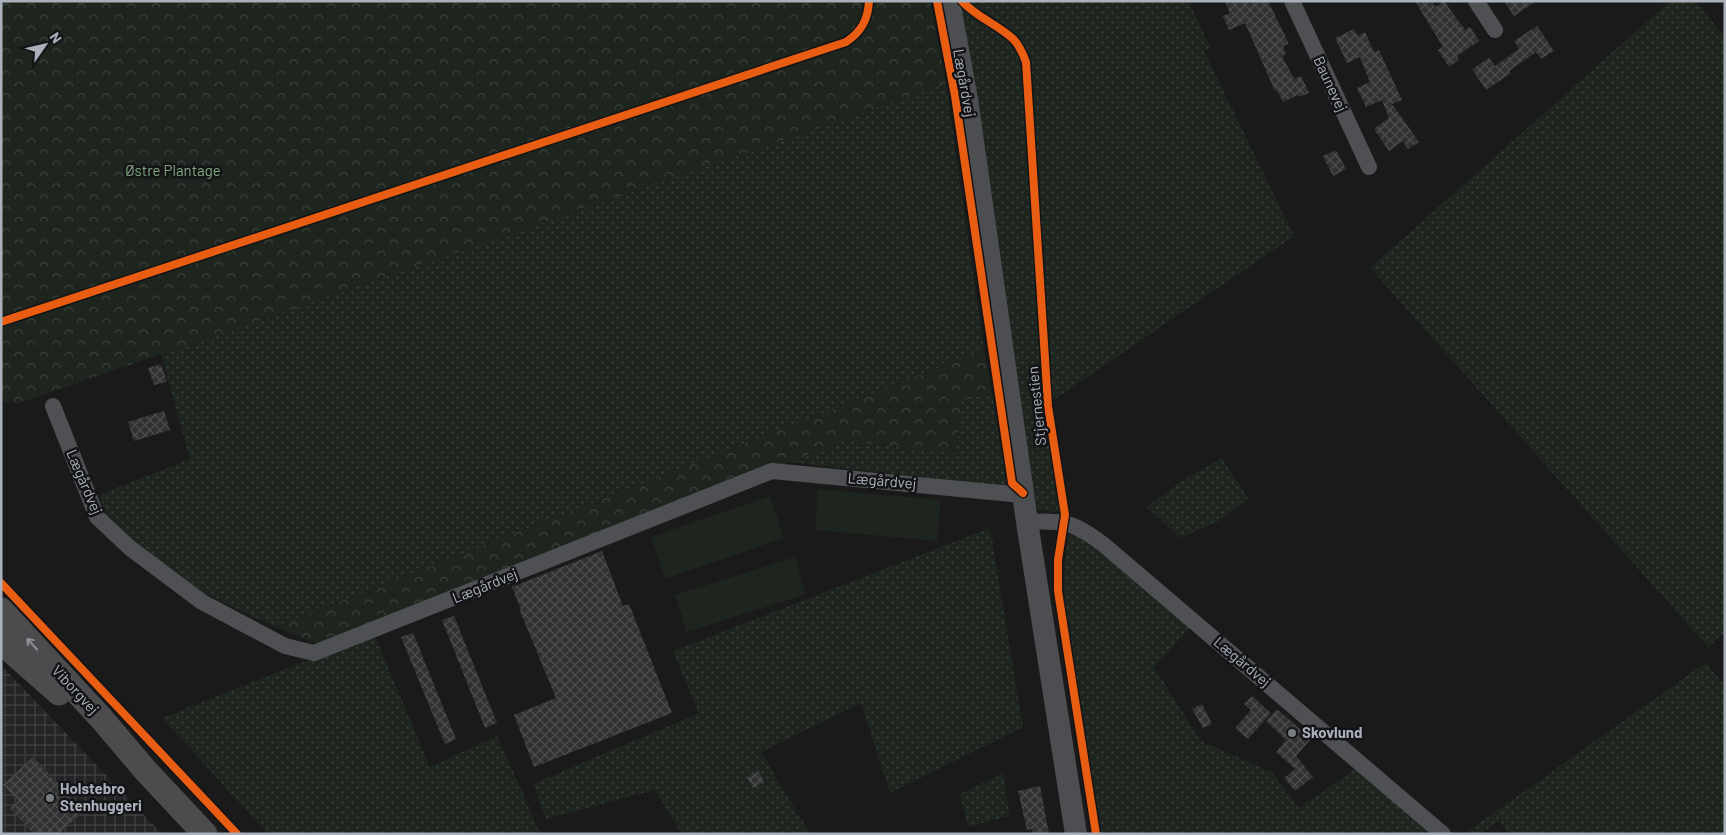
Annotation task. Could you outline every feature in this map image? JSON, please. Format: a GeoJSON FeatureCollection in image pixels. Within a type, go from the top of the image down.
{"type":"FeatureCollection","features":[{"type":"Feature","properties":{"kind":"main road","name":"Viborgvej"},"geometry":{"type":"LineString","coordinates":[[1,610],[205,834]]}},
{"type":"Feature","properties":{"kind":"main road","name":"Viborgvej"},"geometry":{"type":"LineString","coordinates":[[1,642],[146,771]]}},
{"type":"Feature","properties":{"kind":"street","name":"Lægårdvej"},"geometry":{"type":"LineString","coordinates":[[949,1],[967,99],[1027,522],[1076,834]]}},
{"type":"Feature","properties":{"kind":"street","name":"Baunevej"},"geometry":{"type":"LineString","coordinates":[[1292,1],[1369,167]]}},
{"type":"Feature","properties":{"kind":"street"},"geometry":{"type":"LineString","coordinates":[[1476,1],[1495,30]]}},
{"type":"Feature","properties":{"kind":"street","name":"Lægårdvej"},"geometry":{"type":"LineString","coordinates":[[53,406],[97,517],[123,542],[202,602],[285,646],[314,654],[772,471],[1012,494],[1023,493]]}},
{"type":"Feature","properties":{"kind":"street","name":"Lægårdvej"},"geometry":{"type":"LineString","coordinates":[[1027,522],[1064,522],[1087,532],[1443,834]]}},
{"type":"Feature","properties":{"kind":"shaded area"},"geometry":{"type":"Polygon","coordinates":[[[1,665],[162,834],[1,834],[1,665]]]}},
{"type":"Feature","properties":{"kind":"green space","name":"Østre Plantage"},"geometry":{"type":"Polygon","coordinates":[[[1,1],[930,1],[946,84],[19,403],[1,402],[1,1]]]}},
{"type":"Feature","properties":{"kind":"green space"},"geometry":{"type":"Polygon","coordinates":[[[956,1],[996,29],[1014,45],[1024,64],[1046,406],[1062,513],[1039,510],[1032,498],[956,1]]]}},
{"type":"Feature","properties":{"kind":"green space"},"geometry":{"type":"Polygon","coordinates":[[[966,1],[1188,1],[1211,48],[1204,51],[1294,236],[1052,401],[1031,62],[1010,33],[966,1]]]}},
{"type":"Feature","properties":{"kind":"green space"},"geometry":{"type":"Polygon","coordinates":[[[1670,1],[1695,1],[1725,37],[1725,633],[1708,647],[1370,268],[1670,1]]]}},
{"type":"Feature","properties":{"kind":"green space"},"geometry":{"type":"Polygon","coordinates":[[[946,84],[984,350],[275,627],[204,593],[135,543],[107,515],[99,495],[190,459],[161,354],[946,84]]]}},
{"type":"Feature","properties":{"kind":"green space"},"geometry":{"type":"Polygon","coordinates":[[[984,350],[992,393],[961,401],[956,453],[844,441],[318,644],[275,627],[984,350]]]}},
{"type":"Feature","properties":{"kind":"green space"},"geometry":{"type":"Polygon","coordinates":[[[992,393],[1007,487],[790,462],[844,441],[956,453],[961,401],[992,393]]]}},
{"type":"Feature","properties":{"kind":"green space"},"geometry":{"type":"Polygon","coordinates":[[[1222,458],[1248,498],[1223,519],[1180,538],[1147,507],[1183,480],[1222,458]]]}},
{"type":"Feature","properties":{"kind":"green space"},"geometry":{"type":"Polygon","coordinates":[[[818,489],[941,500],[937,541],[815,530],[818,489]]]}},
{"type":"Feature","properties":{"kind":"green space"},"geometry":{"type":"Polygon","coordinates":[[[770,496],[784,538],[665,579],[651,537],[770,496]]]}},
{"type":"Feature","properties":{"kind":"green space"},"geometry":{"type":"Polygon","coordinates":[[[990,528],[1023,727],[890,793],[861,703],[761,752],[810,834],[684,834],[679,830],[655,790],[546,819],[533,784],[699,713],[673,651],[990,528]]]}},
{"type":"Feature","properties":{"kind":"green space"},"geometry":{"type":"Polygon","coordinates":[[[1069,532],[1117,565],[1190,628],[1154,667],[1201,741],[1273,773],[1299,808],[1355,769],[1432,834],[1100,834],[1063,602],[1065,559],[1069,532]]]}},
{"type":"Feature","properties":{"kind":"green space"},"geometry":{"type":"Polygon","coordinates":[[[795,557],[806,594],[687,632],[675,595],[795,557]]]}},
{"type":"Feature","properties":{"kind":"green space"},"geometry":{"type":"Polygon","coordinates":[[[374,634],[430,767],[497,736],[540,834],[268,834],[162,718],[374,634]]]}},
{"type":"Feature","properties":{"kind":"green space"},"geometry":{"type":"Polygon","coordinates":[[[1705,663],[1725,685],[1725,834],[1509,834],[1499,821],[1480,834],[1464,834],[1705,663]]]}},
{"type":"Feature","properties":{"kind":"green space"},"geometry":{"type":"Polygon","coordinates":[[[1004,773],[1009,816],[968,827],[960,794],[1004,773]]]}},
{"type":"Feature","properties":{"kind":"building"},"geometry":{"type":"Polygon","coordinates":[[[1225,1],[1268,1],[1289,44],[1283,46],[1286,54],[1282,56],[1294,79],[1301,76],[1309,93],[1299,97],[1298,95],[1283,102],[1277,90],[1275,91],[1245,23],[1229,30],[1223,16],[1230,13],[1225,1]]]}},
{"type":"Feature","properties":{"kind":"building"},"geometry":{"type":"Polygon","coordinates":[[[1415,1],[1432,1],[1435,7],[1444,1],[1465,30],[1470,27],[1479,41],[1457,56],[1459,60],[1449,67],[1438,50],[1443,47],[1415,1]]]}},
{"type":"Feature","properties":{"kind":"building"},"geometry":{"type":"Polygon","coordinates":[[[1504,1],[1536,1],[1514,16],[1504,1]]]}},
{"type":"Feature","properties":{"kind":"building"},"geometry":{"type":"Polygon","coordinates":[[[1537,26],[1554,51],[1541,59],[1536,52],[1509,71],[1511,73],[1486,90],[1472,69],[1489,58],[1495,66],[1519,49],[1514,41],[1537,26]]]}},
{"type":"Feature","properties":{"kind":"building"},"geometry":{"type":"Polygon","coordinates":[[[1354,29],[1358,36],[1365,32],[1374,52],[1379,50],[1402,100],[1392,104],[1419,142],[1408,149],[1403,141],[1389,151],[1374,129],[1389,118],[1382,100],[1366,107],[1357,88],[1370,82],[1360,57],[1347,63],[1335,38],[1354,29]]]}},
{"type":"Feature","properties":{"kind":"building"},"geometry":{"type":"Polygon","coordinates":[[[1336,150],[1346,169],[1333,176],[1323,156],[1336,150]]]}},
{"type":"Feature","properties":{"kind":"building"},"geometry":{"type":"Polygon","coordinates":[[[161,364],[167,382],[154,385],[148,368],[161,364]]]}},
{"type":"Feature","properties":{"kind":"building"},"geometry":{"type":"Polygon","coordinates":[[[164,411],[170,430],[134,441],[128,422],[164,411]]]}},
{"type":"Feature","properties":{"kind":"building"},"geometry":{"type":"Polygon","coordinates":[[[602,551],[623,606],[629,604],[672,713],[534,767],[514,715],[556,698],[512,587],[602,551]]]}},
{"type":"Feature","properties":{"kind":"building"},"geometry":{"type":"Polygon","coordinates":[[[454,616],[497,723],[485,728],[442,620],[454,616]]]}},
{"type":"Feature","properties":{"kind":"building"},"geometry":{"type":"Polygon","coordinates":[[[413,633],[456,739],[445,744],[401,637],[413,633]]]}},
{"type":"Feature","properties":{"kind":"building"},"geometry":{"type":"Polygon","coordinates":[[[1252,696],[1271,713],[1248,739],[1235,728],[1251,710],[1244,704],[1252,696]]]}},
{"type":"Feature","properties":{"kind":"building"},"geometry":{"type":"Polygon","coordinates":[[[1202,704],[1212,724],[1203,728],[1192,709],[1202,704]]]}},
{"type":"Feature","properties":{"kind":"building"},"geometry":{"type":"Polygon","coordinates":[[[1277,709],[1311,739],[1296,756],[1313,777],[1295,791],[1284,778],[1295,769],[1276,752],[1286,740],[1266,721],[1277,709]]]}},
{"type":"Feature","properties":{"kind":"building"},"geometry":{"type":"Polygon","coordinates":[[[33,757],[84,811],[59,834],[34,834],[10,808],[18,801],[3,785],[33,757]]]}},
{"type":"Feature","properties":{"kind":"building"},"geometry":{"type":"Polygon","coordinates":[[[759,771],[764,782],[753,788],[747,777],[759,771]]]}},
{"type":"Feature","properties":{"kind":"building"},"geometry":{"type":"Polygon","coordinates":[[[1040,786],[1049,834],[1032,834],[1032,829],[1027,830],[1018,791],[1040,786]]]}},
{"type":"Feature","properties":{"kind":"cycle path"},"geometry":{"type":"LineString","coordinates":[[1,322],[846,42],[863,25],[869,1]]}},
{"type":"Feature","properties":{"kind":"cycle path"},"geometry":{"type":"LineString","coordinates":[[937,1],[955,96],[1012,483],[1023,493]]}},
{"type":"Feature","properties":{"kind":"cycle path","name":"Stjernestien"},"geometry":{"type":"LineString","coordinates":[[962,1],[974,12],[1012,38],[1019,46],[1026,62],[1048,406],[1065,515],[1058,560],[1058,591],[1096,834]]}},
{"type":"Feature","properties":{"kind":"cycle path"},"geometry":{"type":"LineString","coordinates":[[1,583],[237,834]]}},
{"type":"Feature","properties":{"kind":"place","name":"Skovlund"},"geometry":{"type":"Point","coordinates":[1292,733]}},
{"type":"Feature","properties":{"kind":"place","name":"Holstebro Stenhuggeri"},"geometry":{"type":"Point","coordinates":[50,798]}}]}
